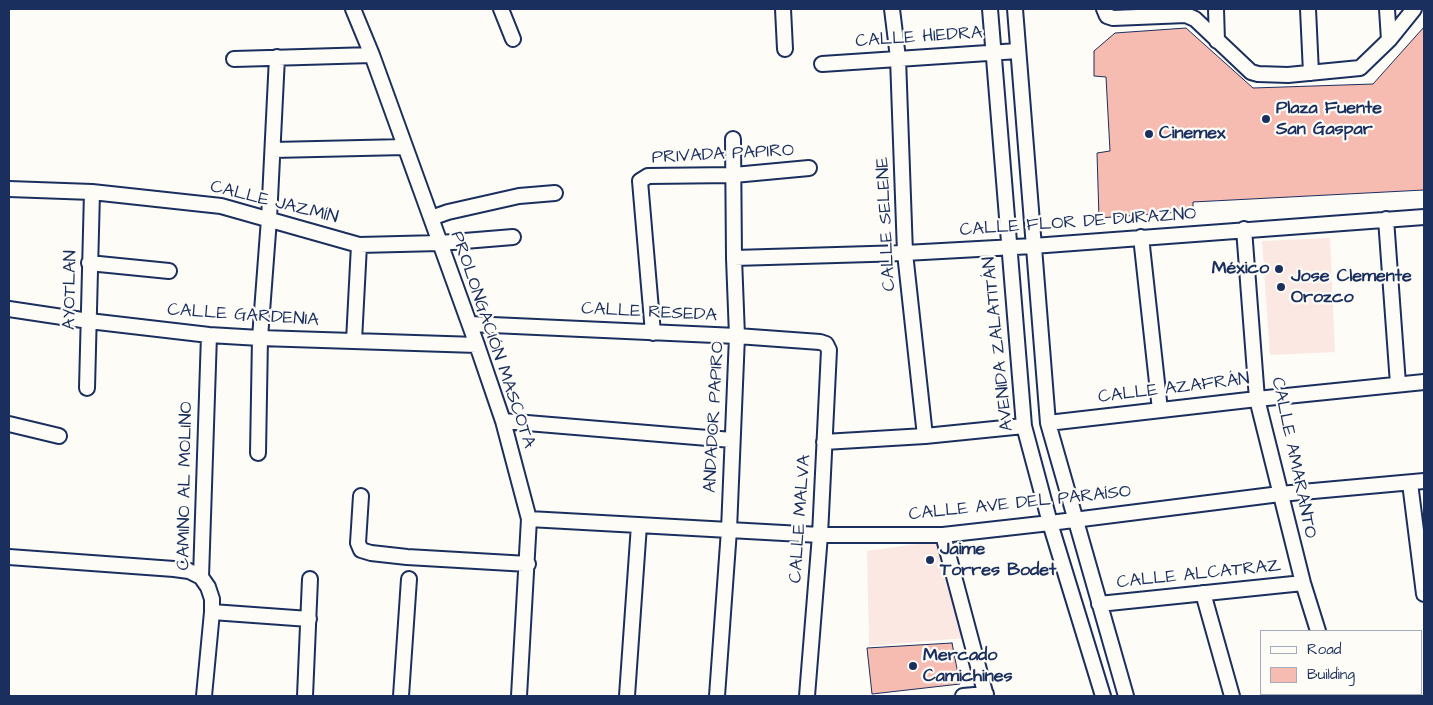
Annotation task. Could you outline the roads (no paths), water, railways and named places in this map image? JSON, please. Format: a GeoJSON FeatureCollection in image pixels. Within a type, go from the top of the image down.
{"type":"FeatureCollection","features":[{"type":"Feature","properties":{"kind":"street","name":"PROLONGACIÓN MASCOTA"},"geometry":{"type":"LineString","coordinates":[[353,9],[372,54],[470,324],[503,421],[529,519],[528,564],[519,696]]}},
{"type":"Feature","properties":{"kind":"street"},"geometry":{"type":"LineString","coordinates":[[501,9],[513,39]]}},
{"type":"Feature","properties":{"kind":"street"},"geometry":{"type":"LineString","coordinates":[[783,9],[785,49]]}},
{"type":"Feature","properties":{"kind":"street","name":"CALLE SELENE"},"geometry":{"type":"LineString","coordinates":[[892,9],[898,58],[906,253],[925,436]]}},
{"type":"Feature","properties":{"kind":"street","name":"AVENIDA ZALATITÁN"},"geometry":{"type":"LineString","coordinates":[[990,9],[1024,426],[1050,524],[1102,696]]}},
{"type":"Feature","properties":{"kind":"street"},"geometry":{"type":"LineString","coordinates":[[1015,9],[1048,422],[1126,696]]}},
{"type":"Feature","properties":{"kind":"street"},"geometry":{"type":"LineString","coordinates":[[1104,9],[1107,16],[1112,18],[1158,12],[1186,15],[1195,19],[1251,72],[1265,74],[1311,73],[1360,68],[1388,40],[1414,9]]}},
{"type":"Feature","properties":{"kind":"street"},"geometry":{"type":"LineString","coordinates":[[1216,9],[1217,41]]}},
{"type":"Feature","properties":{"kind":"street"},"geometry":{"type":"LineString","coordinates":[[1308,9],[1311,73]]}},
{"type":"Feature","properties":{"kind":"street"},"geometry":{"type":"LineString","coordinates":[[1387,9],[1388,40]]}},
{"type":"Feature","properties":{"kind":"street","name":"CALLE HIEDRA"},"geometry":{"type":"LineString","coordinates":[[822,64],[1018,50]]}},
{"type":"Feature","properties":{"kind":"street"},"geometry":{"type":"LineString","coordinates":[[234,58],[372,54]]}},
{"type":"Feature","properties":{"kind":"street"},"geometry":{"type":"LineString","coordinates":[[258,452],[260,338],[269,219],[277,57]]}},
{"type":"Feature","properties":{"kind":"street","name":"ANDADOR PAPIRO"},"geometry":{"type":"LineString","coordinates":[[717,696],[729,530],[737,336],[734,258],[734,140]]}},
{"type":"Feature","properties":{"kind":"street"},"geometry":{"type":"LineString","coordinates":[[273,150],[405,148]]}},
{"type":"Feature","properties":{"kind":"street","name":"PRIVADA PAPIRO"},"geometry":{"type":"LineString","coordinates":[[653,333],[640,181],[648,176],[734,175],[809,168]]}},
{"type":"Feature","properties":{"kind":"street","name":"CALLE JAZMÍN"},"geometry":{"type":"LineString","coordinates":[[9,189],[92,192],[221,206],[359,245],[440,243],[512,237]]}},
{"type":"Feature","properties":{"kind":"street","name":"AYOTLAN"},"geometry":{"type":"LineString","coordinates":[[87,388],[92,192]]}},
{"type":"Feature","properties":{"kind":"street"},"geometry":{"type":"LineString","coordinates":[[431,218],[448,212],[519,196],[555,193]]}},
{"type":"Feature","properties":{"kind":"street","name":"CALLE FLOR DE DURAZNO"},"geometry":{"type":"LineString","coordinates":[[734,258],[906,253],[1033,246],[1424,217]]}},
{"type":"Feature","properties":{"kind":"street"},"geometry":{"type":"LineString","coordinates":[[1386,219],[1398,384]]}},
{"type":"Feature","properties":{"kind":"street","name":"CALLE AMARANTO"},"geometry":{"type":"LineString","coordinates":[[1244,229],[1258,399],[1280,494],[1303,583],[1318,630]]}},
{"type":"Feature","properties":{"kind":"street"},"geometry":{"type":"LineString","coordinates":[[1141,237],[1160,410]]}},
{"type":"Feature","properties":{"kind":"street"},"geometry":{"type":"LineString","coordinates":[[354,341],[359,245]]}},
{"type":"Feature","properties":{"kind":"street"},"geometry":{"type":"LineString","coordinates":[[89,262],[169,271]]}},
{"type":"Feature","properties":{"kind":"street","name":"CALLE GARDENIA"},"geometry":{"type":"LineString","coordinates":[[9,309],[89,321],[209,335],[477,345]]}},
{"type":"Feature","properties":{"kind":"street","name":"CALLE RESEDA"},"geometry":{"type":"LineString","coordinates":[[470,324],[737,336],[826,344]]}},
{"type":"Feature","properties":{"kind":"street","name":"CAMINO AL MOLINO"},"geometry":{"type":"LineString","coordinates":[[204,696],[212,612],[212,599],[208,587],[201,577],[209,335]]}},
{"type":"Feature","properties":{"kind":"street","name":"CALLE MALVA"},"geometry":{"type":"LineString","coordinates":[[807,696],[820,535],[829,350],[826,344]]}},
{"type":"Feature","properties":{"kind":"street","name":"CALLE AZAFRÁN"},"geometry":{"type":"LineString","coordinates":[[1048,422],[1424,382]]}},
{"type":"Feature","properties":{"kind":"street"},"geometry":{"type":"LineString","coordinates":[[503,421],[732,440]]}},
{"type":"Feature","properties":{"kind":"street"},"geometry":{"type":"LineString","coordinates":[[9,424],[59,436]]}},
{"type":"Feature","properties":{"kind":"street"},"geometry":{"type":"LineString","coordinates":[[824,442],[925,436],[1024,426]]}},
{"type":"Feature","properties":{"kind":"street","name":"CALLE AVE DEL PARAÍSO"},"geometry":{"type":"LineString","coordinates":[[529,519],[820,535],[943,535],[1050,524],[1076,519],[1280,494],[1424,482]]}},
{"type":"Feature","properties":{"kind":"street"},"geometry":{"type":"LineString","coordinates":[[1410,483],[1424,594]]}},
{"type":"Feature","properties":{"kind":"street"},"geometry":{"type":"LineString","coordinates":[[361,496],[358,543],[361,550],[407,557],[528,564]]}},
{"type":"Feature","properties":{"kind":"street"},"geometry":{"type":"LineString","coordinates":[[627,696],[639,525]]}},
{"type":"Feature","properties":{"kind":"street"},"geometry":{"type":"LineString","coordinates":[[943,535],[986,695],[963,696]]}},
{"type":"Feature","properties":{"kind":"street"},"geometry":{"type":"LineString","coordinates":[[9,557],[174,569],[189,571],[201,577]]}},
{"type":"Feature","properties":{"kind":"street"},"geometry":{"type":"LineString","coordinates":[[305,696],[310,579]]}},
{"type":"Feature","properties":{"kind":"street"},"geometry":{"type":"LineString","coordinates":[[401,696],[410,579]]}},
{"type":"Feature","properties":{"kind":"street","name":"CALLE ALCATRAZ"},"geometry":{"type":"LineString","coordinates":[[1099,604],[1303,583]]}},
{"type":"Feature","properties":{"kind":"street"},"geometry":{"type":"LineString","coordinates":[[1203,593],[1232,696]]}},
{"type":"Feature","properties":{"kind":"street"},"geometry":{"type":"LineString","coordinates":[[212,612],[309,619]]}},
{"type":"Feature","properties":{"kind":"place","name":"Plaza Fuente San Gaspar"},"geometry":{"type":"Point","coordinates":[1266,119]}},
{"type":"Feature","properties":{"kind":"place","name":"Cinemex"},"geometry":{"type":"Point","coordinates":[1149,134]}},
{"type":"Feature","properties":{"kind":"place","name":"México"},"geometry":{"type":"Point","coordinates":[1279,269]}},
{"type":"Feature","properties":{"kind":"place","name":"Jose Clemente Orozco"},"geometry":{"type":"Point","coordinates":[1281,287]}},
{"type":"Feature","properties":{"kind":"place","name":"Jaime Torres Bodet"},"geometry":{"type":"Point","coordinates":[930,560]}},
{"type":"Feature","properties":{"kind":"place","name":"Mercado Camichines"},"geometry":{"type":"Point","coordinates":[913,666]}}]}
